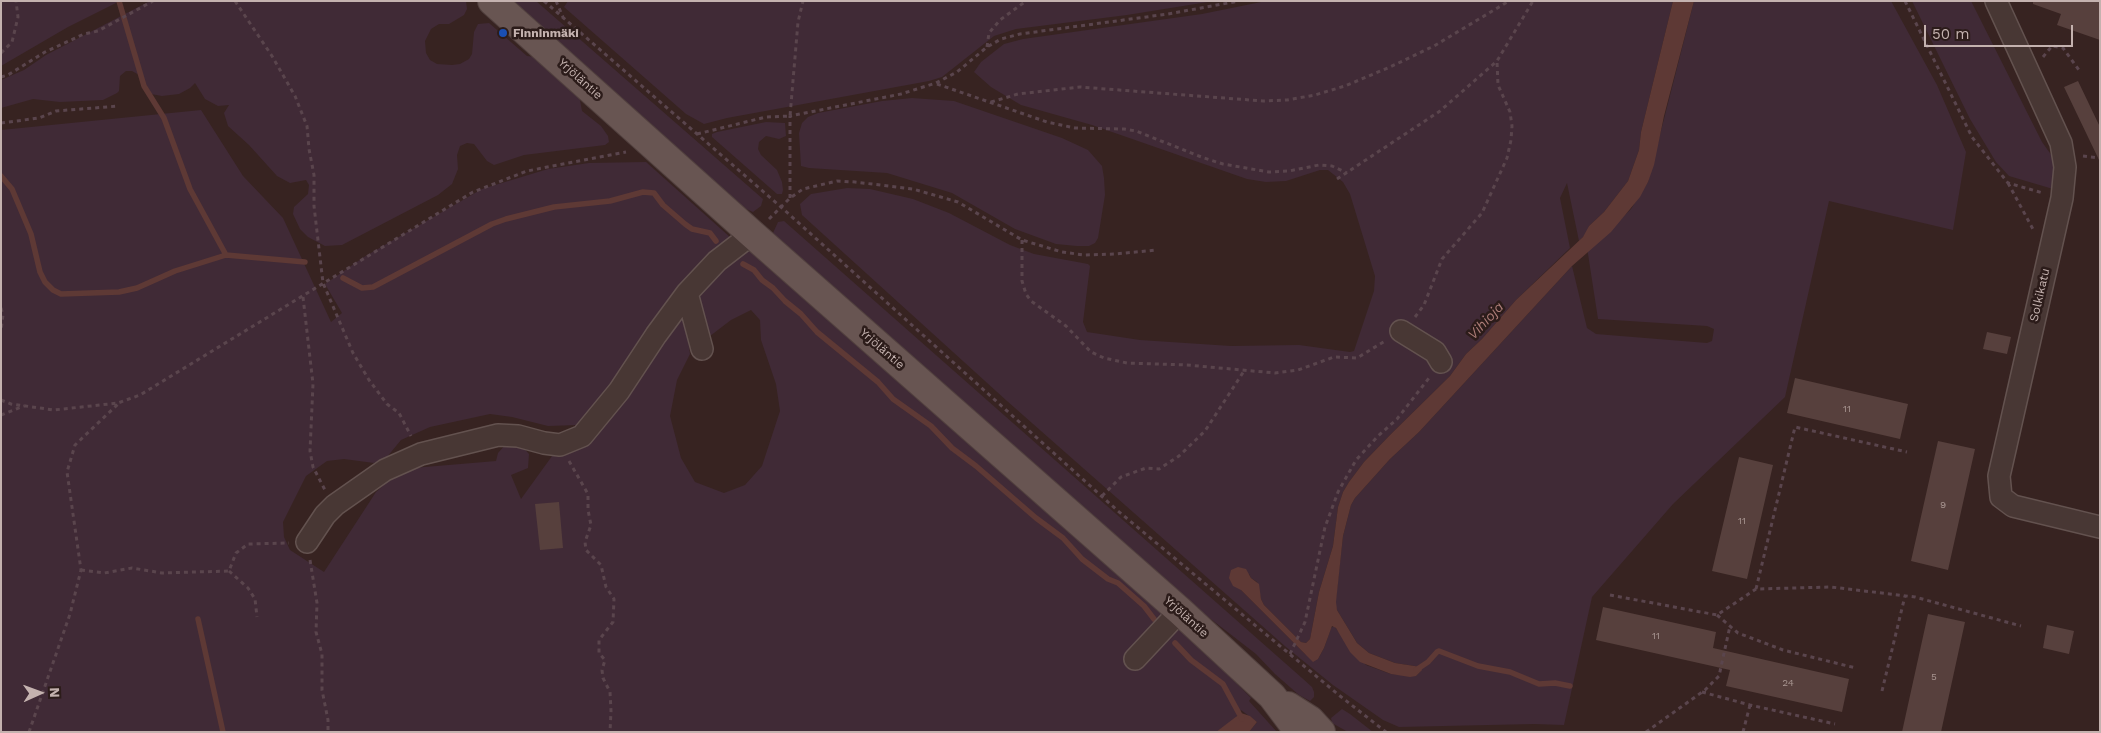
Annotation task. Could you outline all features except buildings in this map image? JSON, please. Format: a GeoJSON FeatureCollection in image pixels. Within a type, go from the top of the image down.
{"type":"FeatureCollection","features":[{"type":"Feature","properties":{"kind":"main road","name":"Yrjöläntie"},"geometry":{"type":"LineString","coordinates":[[492,1],[752,234],[1180,611],[1272,696],[1299,732]]}},
{"type":"Feature","properties":{"kind":"main road","name":"Yrjöläntie"},"geometry":{"type":"LineString","coordinates":[[1272,696],[1310,720],[1321,732]]}},
{"type":"Feature","properties":{"kind":"street","name":"Solkikatu"},"geometry":{"type":"LineString","coordinates":[[1996,1],[2061,143],[2065,167],[2062,198],[1999,476],[2001,497],[2012,506],[2100,527]]}},
{"type":"Feature","properties":{"kind":"street"},"geometry":{"type":"LineString","coordinates":[[308,542],[325,515],[335,505],[385,470],[421,454],[498,435],[518,436],[560,445],[582,436],[619,391],[656,334],[687,293],[717,261],[752,234]]}},
{"type":"Feature","properties":{"kind":"street"},"geometry":{"type":"LineString","coordinates":[[687,293],[702,349]]}},
{"type":"Feature","properties":{"kind":"street"},"geometry":{"type":"LineString","coordinates":[[1401,331],[1435,352],[1441,362]]}},
{"type":"Feature","properties":{"kind":"street"},"geometry":{"type":"LineString","coordinates":[[1135,660],[1180,611]]}},
{"type":"Feature","properties":{"kind":"path"},"geometry":{"type":"LineString","coordinates":[[1,53],[12,42],[18,18],[16,1]]}},
{"type":"Feature","properties":{"kind":"path"},"geometry":{"type":"LineString","coordinates":[[1,77],[45,52],[119,20],[153,1]]}},
{"type":"Feature","properties":{"kind":"path"},"geometry":{"type":"LineString","coordinates":[[234,1],[272,56],[295,96],[307,126],[314,175],[314,206],[323,283],[353,353],[369,380],[387,404],[399,413],[421,454]]}},
{"type":"Feature","properties":{"kind":"path"},"geometry":{"type":"LineString","coordinates":[[544,1],[781,207],[1102,496],[1386,732]]}},
{"type":"Feature","properties":{"kind":"path"},"geometry":{"type":"LineString","coordinates":[[556,1],[563,18]]}},
{"type":"Feature","properties":{"kind":"path"},"geometry":{"type":"LineString","coordinates":[[790,198],[790,116],[798,22],[803,1]]}},
{"type":"Feature","properties":{"kind":"path"},"geometry":{"type":"LineString","coordinates":[[987,47],[989,33],[1000,20],[1026,1]]}},
{"type":"Feature","properties":{"kind":"path"},"geometry":{"type":"LineString","coordinates":[[697,134],[766,117],[790,116],[901,94],[936,83],[957,72],[987,47],[1001,39],[1020,34],[1168,14],[1239,1]]}},
{"type":"Feature","properties":{"kind":"path"},"geometry":{"type":"LineString","coordinates":[[991,102],[1018,94],[1080,87],[1263,101],[1287,100],[1315,95],[1345,86],[1434,46],[1510,1]]}},
{"type":"Feature","properties":{"kind":"path"},"geometry":{"type":"LineString","coordinates":[[1337,179],[1440,111],[1498,61],[1533,1]]}},
{"type":"Feature","properties":{"kind":"path"},"geometry":{"type":"LineString","coordinates":[[1905,1],[1972,138],[2008,183],[2048,257]]}},
{"type":"Feature","properties":{"kind":"path"},"geometry":{"type":"LineString","coordinates":[[2040,60],[2052,46],[2063,48],[2079,70]]}},
{"type":"Feature","properties":{"kind":"path"},"geometry":{"type":"LineString","coordinates":[[1022,240],[1022,281],[1026,294],[1032,301],[1066,326],[1097,356],[1127,363],[1187,365],[1275,373],[1298,370],[1334,358],[1357,358],[1401,331],[1419,312],[1442,259],[1482,213],[1507,158],[1512,140],[1510,112],[1498,85],[1498,61]]}},
{"type":"Feature","properties":{"kind":"path"},"geometry":{"type":"LineString","coordinates":[[936,83],[1047,122],[1075,128],[1136,131],[1204,158],[1247,169],[1289,171],[1319,165],[1332,166],[1347,173]]}},
{"type":"Feature","properties":{"kind":"path"},"geometry":{"type":"LineString","coordinates":[[1,123],[39,118],[56,111],[119,106]]}},
{"type":"Feature","properties":{"kind":"path"},"geometry":{"type":"LineString","coordinates":[[1,400],[24,406],[54,410],[118,403],[140,395],[473,192],[527,171],[654,147]]}},
{"type":"Feature","properties":{"kind":"path"},"geometry":{"type":"LineString","coordinates":[[2081,156],[2100,158]]}},
{"type":"Feature","properties":{"kind":"path"},"geometry":{"type":"LineString","coordinates":[[752,234],[790,198],[803,189],[837,181],[913,189],[958,202],[1022,240],[1043,247],[1084,255],[1157,250]]}},
{"type":"Feature","properties":{"kind":"path"},"geometry":{"type":"LineString","coordinates":[[2008,183],[2062,198]]}},
{"type":"Feature","properties":{"kind":"path"},"geometry":{"type":"LineString","coordinates":[[303,297],[313,384],[310,451],[313,467],[320,483],[335,505]]}},
{"type":"Feature","properties":{"kind":"path"},"geometry":{"type":"LineString","coordinates":[[1,308],[3,315],[1,331]]}},
{"type":"Feature","properties":{"kind":"path"},"geometry":{"type":"LineString","coordinates":[[1290,654],[1305,622],[1326,527],[1338,492],[1356,460],[1397,419],[1441,362]]}},
{"type":"Feature","properties":{"kind":"path"},"geometry":{"type":"LineString","coordinates":[[1102,496],[1121,477],[1146,468],[1159,469],[1179,456],[1206,431],[1244,371]]}},
{"type":"Feature","properties":{"kind":"path"},"geometry":{"type":"LineString","coordinates":[[29,732],[70,614],[81,570],[67,472],[74,445],[118,403]]}},
{"type":"Feature","properties":{"kind":"path"},"geometry":{"type":"LineString","coordinates":[[1,415],[24,406]]}},
{"type":"Feature","properties":{"kind":"path"},"geometry":{"type":"LineString","coordinates":[[1756,589],[1795,428],[1907,452]]}},
{"type":"Feature","properties":{"kind":"path"},"geometry":{"type":"LineString","coordinates":[[560,445],[588,494],[588,510],[591,525],[585,542],[586,550],[601,565],[606,587],[614,599],[612,622],[599,640],[599,653],[605,660],[602,670],[603,678],[610,692],[610,732]]}},
{"type":"Feature","properties":{"kind":"path"},"geometry":{"type":"LineString","coordinates":[[229,571],[236,553],[248,544],[308,542],[317,603],[316,632],[322,654],[322,690],[328,720],[328,732]]}},
{"type":"Feature","properties":{"kind":"path"},"geometry":{"type":"LineString","coordinates":[[81,570],[104,573],[132,568],[162,574],[229,571],[255,599],[257,617]]}},
{"type":"Feature","properties":{"kind":"path"},"geometry":{"type":"LineString","coordinates":[[1717,615],[1756,589],[1831,587],[1905,596],[2021,626]]}},
{"type":"Feature","properties":{"kind":"path"},"geometry":{"type":"LineString","coordinates":[[1610,594],[1717,615],[1738,633],[1783,650],[1856,668]]}},
{"type":"Feature","properties":{"kind":"path"},"geometry":{"type":"LineString","coordinates":[[1882,691],[1905,596]]}},
{"type":"Feature","properties":{"kind":"path"},"geometry":{"type":"LineString","coordinates":[[1646,732],[1702,692],[1719,676],[1730,626]]}},
{"type":"Feature","properties":{"kind":"path"},"geometry":{"type":"LineString","coordinates":[[1702,692],[1835,724]]}},
{"type":"Feature","properties":{"kind":"path"},"geometry":{"type":"LineString","coordinates":[[1743,732],[1750,705]]}},
{"type":"Feature","properties":{"kind":"shaded area"},"geometry":{"type":"Polygon","coordinates":[[[1,1],[120,1],[68,27],[1,66],[1,1]]]}},
{"type":"Feature","properties":{"kind":"shaded area"},"geometry":{"type":"Polygon","coordinates":[[[150,1],[466,1],[467,9],[464,15],[449,24],[439,24],[431,29],[425,41],[426,53],[430,60],[437,64],[452,65],[460,64],[469,59],[472,54],[474,32],[478,24],[489,23],[527,56],[535,57],[579,95],[582,111],[601,126],[608,136],[609,142],[605,145],[524,155],[494,165],[487,161],[474,144],[467,143],[460,146],[457,155],[458,169],[452,184],[438,195],[342,245],[325,246],[308,237],[300,229],[293,214],[294,207],[308,194],[309,185],[306,180],[290,183],[277,176],[249,145],[228,126],[224,113],[229,105],[218,106],[205,99],[195,83],[179,94],[162,96],[151,94],[141,76],[132,71],[126,71],[120,76],[119,91],[103,100],[60,102],[33,99],[1,108],[1,80],[24,70],[46,55],[150,1]]]}},
{"type":"Feature","properties":{"kind":"shaded area"},"geometry":{"type":"Polygon","coordinates":[[[511,1],[536,1],[763,199],[761,206],[753,212],[744,208],[511,1]]]}},
{"type":"Feature","properties":{"kind":"shaded area"},"geometry":{"type":"Polygon","coordinates":[[[568,1],[1214,1],[1127,15],[1016,29],[994,36],[942,77],[929,81],[727,118],[704,124],[686,114],[564,7],[568,1]]]}},
{"type":"Feature","properties":{"kind":"shaded area"},"geometry":{"type":"Polygon","coordinates":[[[1266,1],[1673,1],[1641,132],[1639,150],[1628,181],[1604,212],[1589,226],[1586,234],[1579,241],[1567,183],[1560,198],[1570,248],[1516,300],[1482,339],[1466,354],[1450,376],[1364,462],[1349,482],[1338,507],[1333,546],[1319,592],[1310,639],[1306,643],[1301,642],[1264,605],[1257,582],[1249,574],[1241,590],[1305,654],[1318,659],[1331,628],[1334,626],[1366,665],[1391,674],[1416,676],[1420,672],[1421,667],[1395,663],[1369,653],[1357,643],[1335,606],[1343,536],[1351,505],[1390,459],[1419,432],[1572,266],[1587,328],[1596,334],[1707,343],[1712,341],[1714,329],[1707,326],[1598,319],[1588,254],[1588,251],[1631,209],[1648,182],[1694,1],[1891,1],[1937,85],[1966,152],[1953,230],[1829,201],[1785,397],[1673,504],[1592,597],[1564,725],[1399,727],[1383,720],[1333,685],[1286,647],[1007,401],[802,215],[800,204],[811,194],[847,188],[870,189],[913,199],[949,213],[1010,245],[1034,254],[1088,264],[1090,266],[1083,322],[1087,332],[1140,340],[1231,346],[1299,345],[1354,351],[1374,291],[1375,276],[1350,194],[1343,182],[1328,170],[1320,170],[1286,181],[1266,182],[1247,179],[1092,125],[1021,105],[991,87],[974,72],[981,62],[1004,44],[1023,39],[1202,14],[1266,1]]]}},
{"type":"Feature","properties":{"kind":"shaded area"},"geometry":{"type":"Polygon","coordinates":[[[1673,1],[1694,1],[1664,116],[1654,165],[1640,197],[1611,232],[1572,266],[1419,432],[1390,459],[1351,505],[1343,536],[1336,602],[1337,610],[1357,643],[1369,653],[1395,663],[1421,667],[1422,670],[1416,676],[1410,677],[1391,674],[1360,662],[1350,652],[1336,628],[1332,626],[1324,648],[1318,659],[1313,662],[1241,590],[1233,586],[1229,578],[1231,570],[1238,567],[1246,569],[1251,578],[1259,584],[1261,599],[1264,605],[1301,642],[1306,643],[1310,639],[1319,592],[1333,546],[1338,507],[1349,482],[1364,462],[1450,376],[1466,354],[1482,339],[1516,300],[1583,237],[1589,226],[1604,212],[1628,181],[1639,150],[1641,132],[1673,1]]]}},
{"type":"Feature","properties":{"kind":"shaded area"},"geometry":{"type":"Polygon","coordinates":[[[1912,1],[1971,1],[2042,142],[2052,156],[2057,168],[2053,189],[2009,176],[1996,162],[1970,119],[1912,1]]]}},
{"type":"Feature","properties":{"kind":"shaded area"},"geometry":{"type":"Polygon","coordinates":[[[912,98],[954,101],[1062,138],[1088,150],[1102,166],[1104,178],[1105,195],[1098,238],[1095,243],[1089,246],[1056,244],[1015,229],[952,193],[887,173],[801,166],[799,133],[802,123],[808,117],[818,113],[882,101],[912,98]]]}},
{"type":"Feature","properties":{"kind":"shaded area"},"geometry":{"type":"Polygon","coordinates":[[[201,110],[243,176],[283,218],[331,322],[342,313],[325,284],[364,257],[482,189],[548,169],[589,163],[646,162],[731,238],[643,349],[578,425],[548,426],[512,417],[490,414],[430,427],[401,440],[387,457],[374,463],[344,459],[327,461],[306,476],[283,522],[284,537],[290,550],[324,572],[376,492],[396,474],[413,468],[496,461],[498,453],[506,444],[520,444],[529,454],[528,468],[511,475],[521,499],[560,445],[587,446],[600,423],[679,318],[685,318],[690,354],[677,380],[670,416],[681,458],[695,482],[724,493],[745,485],[762,466],[780,411],[776,384],[761,340],[760,320],[751,310],[731,320],[710,336],[702,330],[694,301],[725,264],[749,249],[1179,625],[1251,698],[1249,701],[1277,732],[1249,732],[1257,722],[1241,710],[1235,719],[1216,732],[1,732],[1,130],[201,110]]]}},
{"type":"Feature","properties":{"kind":"shaded area"},"geometry":{"type":"Polygon","coordinates":[[[766,122],[785,123],[786,136],[779,139],[766,136],[759,142],[758,149],[761,155],[777,170],[782,182],[782,194],[777,194],[712,137],[712,134],[717,132],[766,122]]]}},
{"type":"Feature","properties":{"kind":"shaded area"},"geometry":{"type":"Polygon","coordinates":[[[784,221],[1302,678],[1312,687],[1314,697],[1310,701],[1299,695],[1256,654],[1197,610],[779,241],[773,233],[778,222],[784,221]]]}},
{"type":"Feature","properties":{"kind":"shaded area"},"geometry":{"type":"Polygon","coordinates":[[[1342,709],[1373,732],[1348,732],[1332,723],[1331,718],[1342,709]]]}},
{"type":"Feature","properties":{"kind":"shaded area"},"geometry":{"type":"Polygon","coordinates":[[[1241,713],[1250,716],[1257,722],[1249,732],[1216,732],[1241,713]]]}},
{"type":"Feature","properties":{"kind":"waterway"},"geometry":{"type":"LineString","coordinates":[[119,1],[144,86],[164,118],[190,189],[226,255]]}},
{"type":"Feature","properties":{"kind":"waterway"},"geometry":{"type":"LineString","coordinates":[[1,176],[12,189],[31,234],[40,272],[45,282],[53,290],[61,294],[119,292],[137,288],[175,271],[226,255],[305,262]]}},
{"type":"Feature","properties":{"kind":"waterway"},"geometry":{"type":"LineString","coordinates":[[343,278],[362,288],[373,287],[492,224],[506,219],[554,207],[610,201],[643,192],[654,193],[663,205],[685,224],[692,229],[710,233],[716,241]]}},
{"type":"Feature","properties":{"kind":"waterway"},"geometry":{"type":"LineString","coordinates":[[743,264],[754,270],[762,280],[801,314],[817,332],[878,382],[893,399],[931,426],[952,448],[1063,538],[1082,559],[1108,579],[1118,583],[1144,606],[1154,619]]}},
{"type":"Feature","properties":{"kind":"waterway"},"geometry":{"type":"LineString","coordinates":[[198,619],[223,732]]}},
{"type":"Feature","properties":{"kind":"waterway"},"geometry":{"type":"LineString","coordinates":[[1175,643],[1191,660],[1223,684],[1242,719]]}},
{"type":"Feature","properties":{"kind":"waterway"},"geometry":{"type":"LineString","coordinates":[[1416,670],[1439,651],[1478,666],[1510,672],[1539,684],[1555,683],[1570,686]]}},
{"type":"Feature","properties":{"kind":"place","name":"Finninmäki"},"geometry":{"type":"Point","coordinates":[503,33]}},
{"type":"Feature","properties":{"kind":"water label","name":"Vihioja"},"geometry":{"type":"Point","coordinates":[1486,321]}}]}
